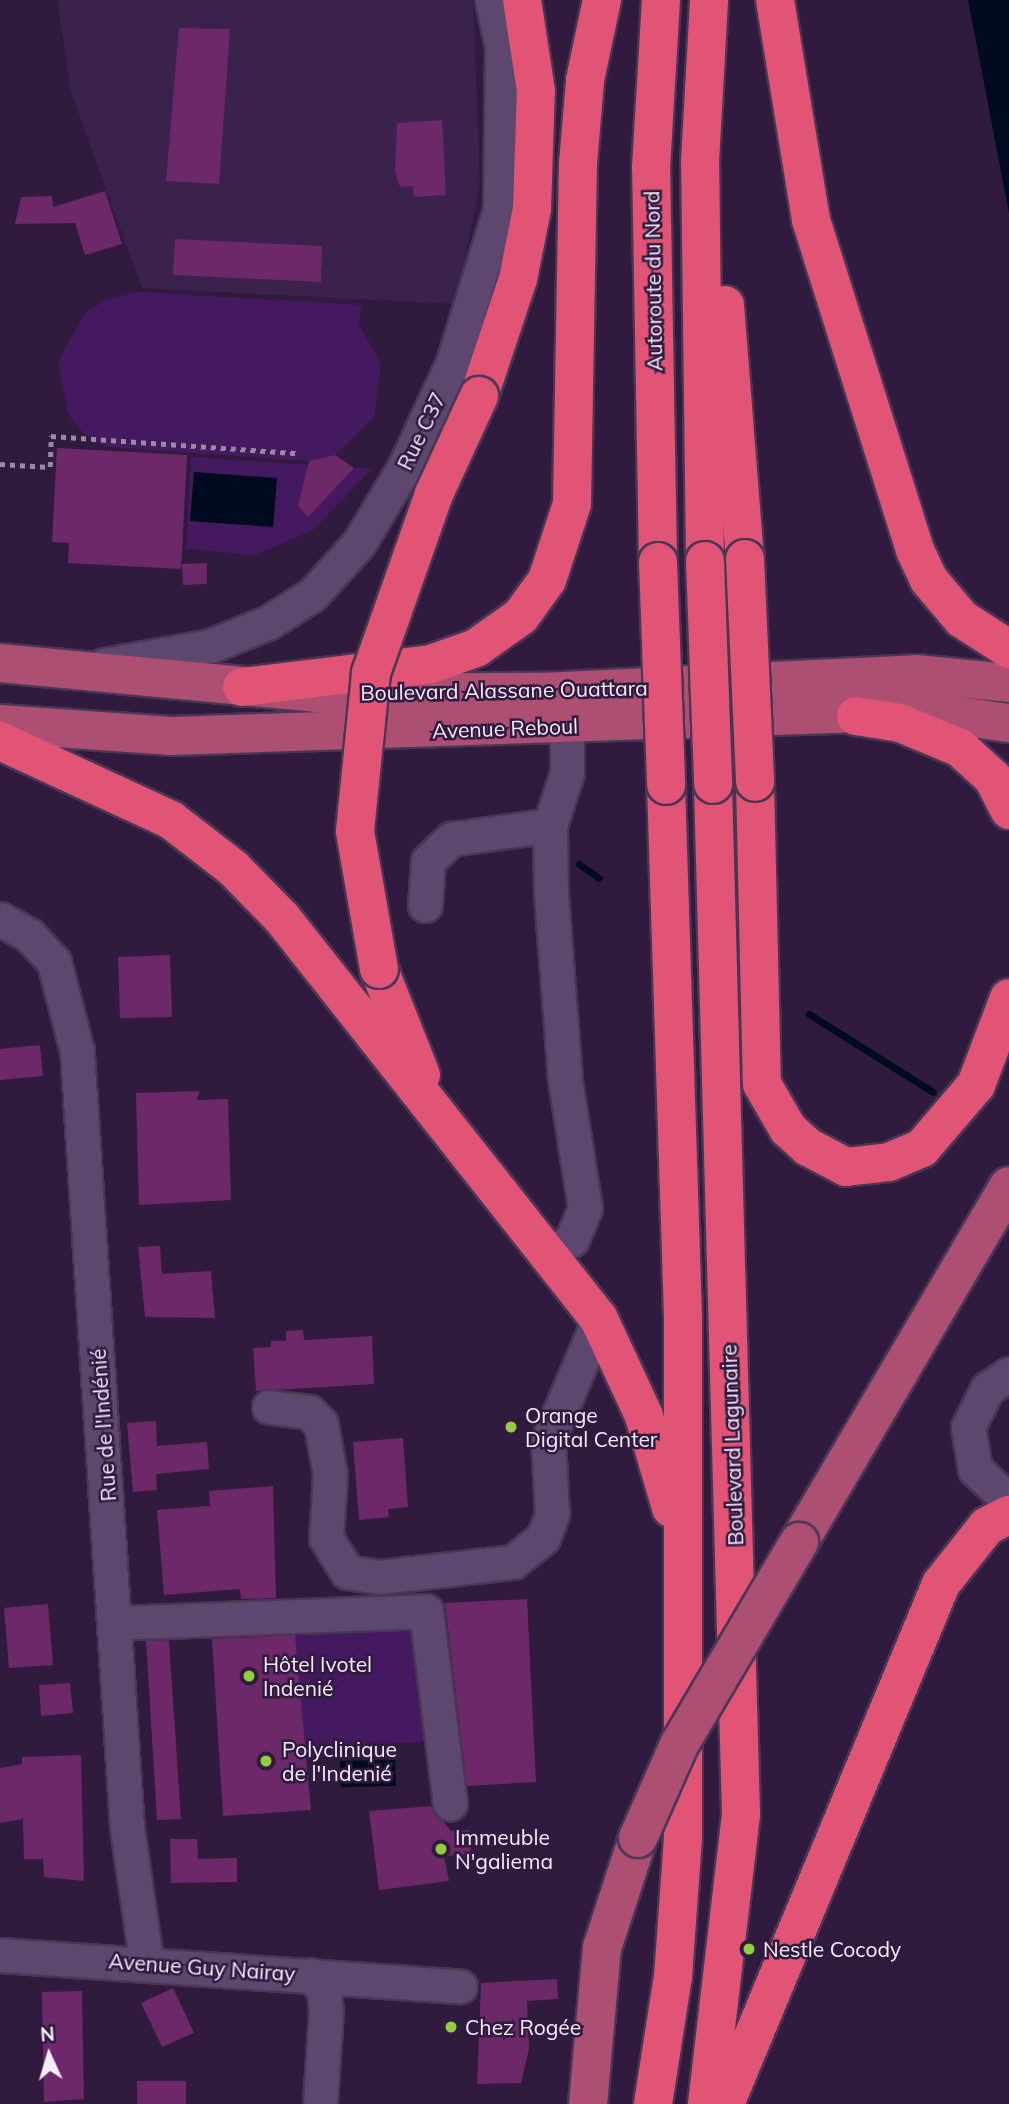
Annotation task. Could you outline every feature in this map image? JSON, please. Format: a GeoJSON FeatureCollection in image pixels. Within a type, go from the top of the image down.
{"type":"FeatureCollection","features":[{"type":"Feature","properties":{"kind":"highway"},"geometry":{"type":"LineString","coordinates":[[466,1157],[400,1033],[379,969],[355,831],[371,673],[429,507],[479,396],[518,278],[532,209],[536,91],[522,0]]}},
{"type":"Feature","properties":{"kind":"highway"},"geometry":{"type":"LineString","coordinates":[[242,687],[430,664],[477,648],[521,616],[547,580],[572,504],[578,164],[585,80],[602,0]]}},
{"type":"Feature","properties":{"kind":"highway","name":"Autoroute du Nord"},"geometry":{"type":"LineString","coordinates":[[661,0],[651,168],[658,562],[680,1149],[681,1540]]}},
{"type":"Feature","properties":{"kind":"highway"},"geometry":{"type":"LineString","coordinates":[[709,0],[700,162],[726,307],[745,559],[755,782],[762,1084],[788,1129],[808,1147],[846,1167],[879,1165],[922,1148],[976,1085],[1009,998]]}},
{"type":"Feature","properties":{"kind":"highway"},"geometry":{"type":"LineString","coordinates":[[775,0],[811,220],[915,550],[929,580],[962,619],[1009,649]]}},
{"type":"Feature","properties":{"kind":"highway","name":"Boulevard Lagunaire"},"geometry":{"type":"LineString","coordinates":[[700,162],[705,561],[741,1814],[707,2104]]}},
{"type":"Feature","properties":{"kind":"highway"},"geometry":{"type":"LineString","coordinates":[[856,716],[910,726],[960,748],[993,778],[1009,810]]}},
{"type":"Feature","properties":{"kind":"highway"},"geometry":{"type":"LineString","coordinates":[[0,741],[115,788],[171,820],[233,868],[282,918],[466,1157],[552,1254],[600,1319],[644,1416],[681,1540],[683,1838],[673,1977],[653,2104]]}},
{"type":"Feature","properties":{"kind":"highway"},"geometry":{"type":"LineString","coordinates":[[725,2104],[941,1584],[987,1526],[1009,1515]]}},
{"type":"Feature","properties":{"kind":"main road","name":"Boulevard Alassane Ouattara"},"geometry":{"type":"LineString","coordinates":[[0,663],[242,687],[477,693],[916,674],[1009,683]]}},
{"type":"Feature","properties":{"kind":"main road","name":"Avenue Reboul"},"geometry":{"type":"LineString","coordinates":[[0,723],[172,736],[567,726],[856,716],[922,711],[1009,723]]}},
{"type":"Feature","properties":{"kind":"main road"},"geometry":{"type":"LineString","coordinates":[[588,2104],[602,1948],[638,1838],[680,1745],[1009,1186]]}},
{"type":"Feature","properties":{"kind":"street","name":"Rue C37"},"geometry":{"type":"LineString","coordinates":[[77,670],[210,646],[269,622],[313,594],[359,544],[405,466],[453,362],[499,209],[502,47],[492,0]]}},
{"type":"Feature","properties":{"kind":"street"},"geometry":{"type":"LineString","coordinates":[[552,1254],[572,1239],[585,1208],[556,991],[550,825],[567,773],[567,726]]}},
{"type":"Feature","properties":{"kind":"street"},"geometry":{"type":"LineString","coordinates":[[425,905],[428,861],[452,839],[550,825]]}},
{"type":"Feature","properties":{"kind":"street","name":"Rue de l'Indénié"},"geometry":{"type":"LineString","coordinates":[[0,919],[29,935],[54,961],[77,1051],[116,1623],[127,1828],[146,1960]]}},
{"type":"Feature","properties":{"kind":"street"},"geometry":{"type":"LineString","coordinates":[[269,1407],[309,1412],[321,1424],[330,1475],[326,1538],[347,1572],[379,1577],[513,1562],[543,1538],[548,1526],[548,1440],[600,1319]]}},
{"type":"Feature","properties":{"kind":"street"},"geometry":{"type":"LineString","coordinates":[[1009,1374],[987,1389],[968,1427],[975,1469],[1009,1501]]}},
{"type":"Feature","properties":{"kind":"street"},"geometry":{"type":"LineString","coordinates":[[116,1623],[426,1611],[432,1621],[450,1804]]}},
{"type":"Feature","properties":{"kind":"street","name":"Avenue Guy Nairay"},"geometry":{"type":"LineString","coordinates":[[0,1955],[146,1960],[311,1975],[324,1990],[326,2011],[320,2104]]}},
{"type":"Feature","properties":{"kind":"street"},"geometry":{"type":"LineString","coordinates":[[311,1975],[460,1986]]}},
{"type":"Feature","properties":{"kind":"path"},"geometry":{"type":"LineString","coordinates":[[0,464],[50,467],[51,436],[297,453]]}},
{"type":"Feature","properties":{"kind":"shaded area"},"geometry":{"type":"Polygon","coordinates":[[[57,0],[473,0],[480,185],[456,304],[142,288],[71,92],[57,0]]]}},
{"type":"Feature","properties":{"kind":"shaded area"},"geometry":{"type":"Polygon","coordinates":[[[139,292],[362,305],[359,325],[381,364],[374,417],[335,455],[309,461],[106,447],[83,433],[68,413],[58,362],[84,314],[104,300],[139,292]]]}},
{"type":"Feature","properties":{"kind":"shaded area"},"geometry":{"type":"Polygon","coordinates":[[[191,457],[372,469],[313,530],[255,555],[186,549],[191,457]]]}},
{"type":"Feature","properties":{"kind":"shaded area"},"geometry":{"type":"Polygon","coordinates":[[[426,1617],[434,1741],[302,1749],[294,1625],[426,1617]]]}},
{"type":"Feature","properties":{"kind":"water"},"geometry":{"type":"Polygon","coordinates":[[[968,0],[1009,0],[1009,213],[968,0]]]}},
{"type":"Feature","properties":{"kind":"water"},"geometry":{"type":"Polygon","coordinates":[[[194,472],[277,478],[273,527],[190,521],[194,472]]]}},
{"type":"Feature","properties":{"kind":"water"},"geometry":{"type":"Polygon","coordinates":[[[395,1760],[396,1786],[341,1787],[340,1761],[395,1760]]]}},
{"type":"Feature","properties":{"kind":"building"},"geometry":{"type":"Polygon","coordinates":[[[179,28],[230,29],[219,184],[166,181],[179,28]]]}},
{"type":"Feature","properties":{"kind":"building"},"geometry":{"type":"Polygon","coordinates":[[[442,120],[446,195],[414,197],[413,186],[400,187],[395,172],[397,123],[442,120]]]}},
{"type":"Feature","properties":{"kind":"building"},"geometry":{"type":"Polygon","coordinates":[[[105,191],[122,244],[85,255],[75,223],[15,224],[21,197],[52,196],[53,207],[105,191]]]}},
{"type":"Feature","properties":{"kind":"building"},"geometry":{"type":"Polygon","coordinates":[[[175,239],[322,246],[321,282],[173,275],[175,239]]]}},
{"type":"Feature","properties":{"kind":"building"},"geometry":{"type":"Polygon","coordinates":[[[57,448],[187,455],[181,569],[68,563],[69,543],[52,542],[57,448]]]}},
{"type":"Feature","properties":{"kind":"building"},"geometry":{"type":"Polygon","coordinates":[[[335,455],[354,468],[308,517],[298,506],[309,461],[335,455]]]}},
{"type":"Feature","properties":{"kind":"building"},"geometry":{"type":"Polygon","coordinates":[[[207,563],[207,584],[183,585],[182,564],[207,563]]]}},
{"type":"Feature","properties":{"kind":"building"},"geometry":{"type":"Polygon","coordinates":[[[170,955],[172,1017],[120,1018],[118,957],[170,955]]]}},
{"type":"Feature","properties":{"kind":"building"},"geometry":{"type":"Polygon","coordinates":[[[40,1045],[43,1076],[0,1080],[0,1049],[40,1045]]]}},
{"type":"Feature","properties":{"kind":"building"},"geometry":{"type":"Polygon","coordinates":[[[200,1091],[197,1100],[228,1099],[231,1200],[139,1205],[136,1093],[200,1091]]]}},
{"type":"Feature","properties":{"kind":"building"},"geometry":{"type":"Polygon","coordinates":[[[160,1246],[162,1274],[211,1271],[215,1318],[145,1317],[138,1247],[160,1246]]]}},
{"type":"Feature","properties":{"kind":"building"},"geometry":{"type":"Polygon","coordinates":[[[303,1330],[304,1340],[372,1336],[374,1384],[256,1391],[253,1348],[271,1347],[271,1341],[286,1341],[286,1331],[303,1330]]]}},
{"type":"Feature","properties":{"kind":"building"},"geometry":{"type":"Polygon","coordinates":[[[156,1421],[157,1446],[207,1442],[209,1469],[156,1474],[157,1490],[133,1492],[127,1423],[156,1421]]]}},
{"type":"Feature","properties":{"kind":"building"},"geometry":{"type":"Polygon","coordinates":[[[403,1438],[408,1507],[388,1509],[389,1517],[359,1520],[353,1442],[403,1438]]]}},
{"type":"Feature","properties":{"kind":"building"},"geometry":{"type":"Polygon","coordinates":[[[273,1486],[276,1598],[241,1599],[240,1589],[164,1595],[157,1510],[210,1506],[209,1491],[273,1486]]]}},
{"type":"Feature","properties":{"kind":"building"},"geometry":{"type":"Polygon","coordinates":[[[527,1599],[536,1782],[467,1786],[445,1603],[527,1599]]]}},
{"type":"Feature","properties":{"kind":"building"},"geometry":{"type":"Polygon","coordinates":[[[48,1604],[53,1665],[9,1668],[4,1608],[48,1604]]]}},
{"type":"Feature","properties":{"kind":"building"},"geometry":{"type":"Polygon","coordinates":[[[295,1635],[311,1810],[223,1816],[212,1639],[295,1635]]]}},
{"type":"Feature","properties":{"kind":"building"},"geometry":{"type":"Polygon","coordinates":[[[169,1640],[181,1819],[157,1820],[146,1641],[169,1640]]]}},
{"type":"Feature","properties":{"kind":"building"},"geometry":{"type":"Polygon","coordinates":[[[70,1683],[73,1713],[41,1716],[39,1685],[70,1683]]]}},
{"type":"Feature","properties":{"kind":"building"},"geometry":{"type":"Polygon","coordinates":[[[81,1755],[84,1881],[44,1877],[43,1859],[24,1859],[23,1819],[0,1823],[0,1768],[22,1764],[22,1757],[81,1755]]]}},
{"type":"Feature","properties":{"kind":"building","name":"Immeuble N'galiema"},"geometry":{"type":"Polygon","coordinates":[[[431,1806],[451,1831],[469,1830],[471,1854],[444,1856],[449,1881],[379,1890],[369,1811],[431,1806]]]}},
{"type":"Feature","properties":{"kind":"building"},"geometry":{"type":"Polygon","coordinates":[[[170,1839],[197,1839],[198,1859],[237,1858],[237,1882],[171,1883],[170,1839]]]}},
{"type":"Feature","properties":{"kind":"building"},"geometry":{"type":"Polygon","coordinates":[[[557,1979],[558,1999],[527,2001],[529,2049],[521,2083],[477,2084],[481,1983],[557,1979]]]}},
{"type":"Feature","properties":{"kind":"building"},"geometry":{"type":"Polygon","coordinates":[[[173,1988],[194,2033],[162,2047],[141,2003],[173,1988]]]}},
{"type":"Feature","properties":{"kind":"building"},"geometry":{"type":"Polygon","coordinates":[[[82,1991],[84,2099],[44,2102],[42,1992],[82,1991]]]}},
{"type":"Feature","properties":{"kind":"building"},"geometry":{"type":"Polygon","coordinates":[[[137,2081],[186,2081],[186,2104],[137,2104],[137,2081]]]}},
{"type":"Feature","properties":{"kind":"waterway"},"geometry":{"type":"LineString","coordinates":[[579,864],[599,878]]}},
{"type":"Feature","properties":{"kind":"waterway"},"geometry":{"type":"LineString","coordinates":[[809,1014],[933,1092]]}},
{"type":"Feature","properties":{"kind":"place","name":"Orange Digital Center"},"geometry":{"type":"Point","coordinates":[511,1427]}},
{"type":"Feature","properties":{"kind":"place","name":"Hôtel Ivotel Indenié"},"geometry":{"type":"Point","coordinates":[249,1676]}},
{"type":"Feature","properties":{"kind":"place","name":"Polyclinique de l'Indenié"},"geometry":{"type":"Point","coordinates":[266,1761]}},
{"type":"Feature","properties":{"kind":"place","name":"Immeuble N'galiema"},"geometry":{"type":"Point","coordinates":[441,1849]}},
{"type":"Feature","properties":{"kind":"place","name":"Nestle Cocody"},"geometry":{"type":"Point","coordinates":[749,1949]}},
{"type":"Feature","properties":{"kind":"place","name":"Chez Rogée"},"geometry":{"type":"Point","coordinates":[451,2027]}}]}
